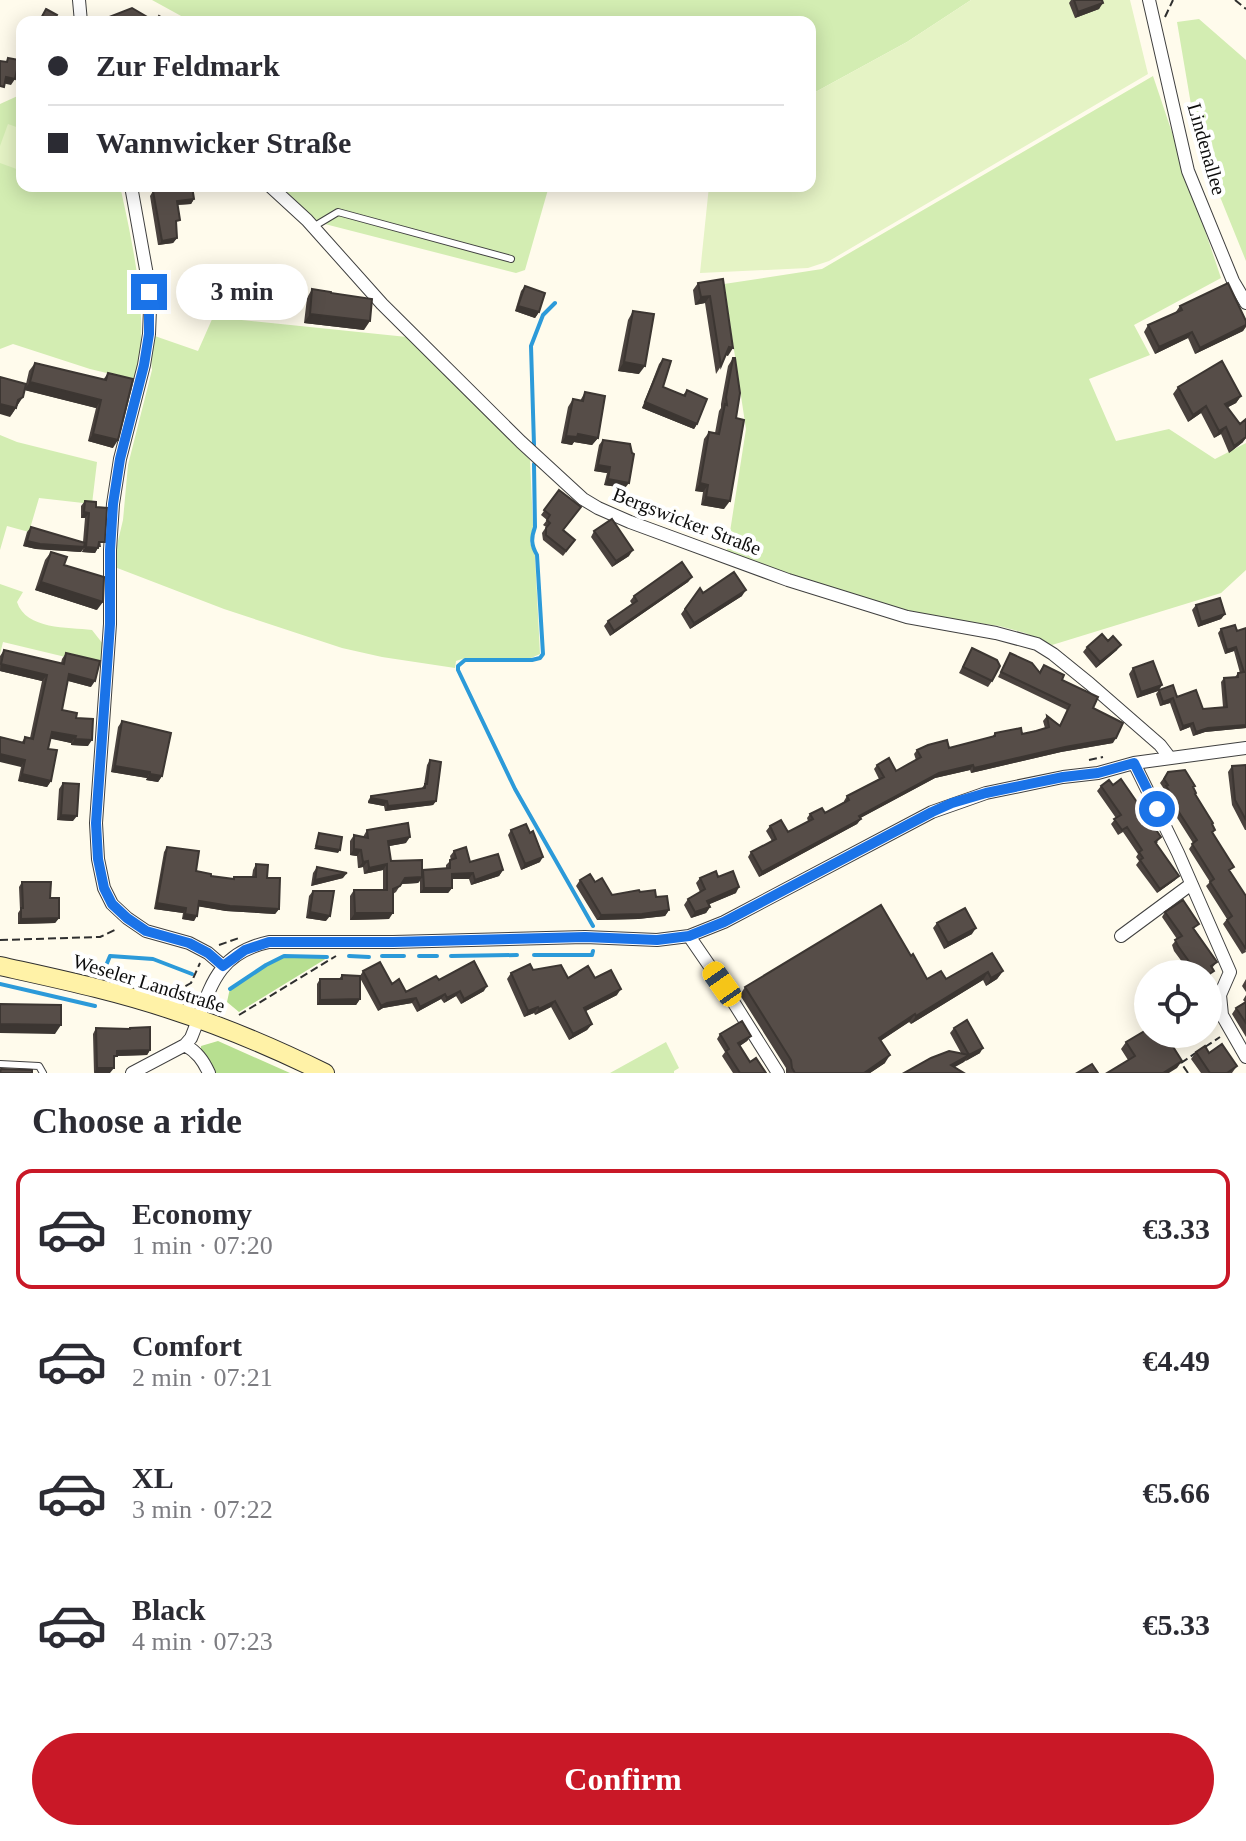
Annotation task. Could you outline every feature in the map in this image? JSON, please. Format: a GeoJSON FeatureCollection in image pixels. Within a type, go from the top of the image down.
{"type":"FeatureCollection","features":[{"type":"Feature","properties":{"kind":"main road","name":"Weseler Landstraße"},"geometry":{"type":"LineString","coordinates":[[0,966],[168,1008],[221,1026],[325,1073]]}},
{"type":"Feature","properties":{"kind":"street","name":"Lindenallee"},"geometry":{"type":"LineString","coordinates":[[1149,0],[1188,171],[1233,281],[1246,303]]}},
{"type":"Feature","properties":{"kind":"street"},"geometry":{"type":"LineString","coordinates":[[132,192],[147,275],[149,334],[120,459],[113,504],[110,624],[96,823],[98,859],[104,888],[112,904],[127,918],[146,931],[189,943],[223,966]]}},
{"type":"Feature","properties":{"kind":"street","name":"Bergswicker Straße"},"geometry":{"type":"LineString","coordinates":[[278,192],[382,304],[583,499],[630,522],[788,580],[907,617],[996,633],[1037,644],[1090,684],[1160,745],[1170,758]]}},
{"type":"Feature","properties":{"kind":"street"},"geometry":{"type":"LineString","coordinates":[[132,1073],[185,1045],[191,1038],[213,981],[223,966],[245,950],[269,942],[585,937],[657,940],[689,936],[724,922],[952,803],[986,793],[1098,773],[1134,763],[1246,748]]}},
{"type":"Feature","properties":{"kind":"street"},"geometry":{"type":"LineString","coordinates":[[1134,763],[1178,853],[1230,972],[1220,995],[1222,1015],[1246,1057]]}},
{"type":"Feature","properties":{"kind":"street"},"geometry":{"type":"LineString","coordinates":[[1121,936],[1190,885]]}},
{"type":"Feature","properties":{"kind":"street"},"geometry":{"type":"LineString","coordinates":[[689,936],[778,1073]]}},
{"type":"Feature","properties":{"kind":"street"},"geometry":{"type":"LineString","coordinates":[[185,1045],[203,1059],[209,1073]]}},
{"type":"Feature","properties":{"kind":"lane"},"geometry":{"type":"LineString","coordinates":[[313,227],[338,212],[511,259]]}},
{"type":"Feature","properties":{"kind":"lane"},"geometry":{"type":"LineString","coordinates":[[0,1064],[39,1066],[43,1073]]}},
{"type":"Feature","properties":{"kind":"path"},"geometry":{"type":"LineString","coordinates":[[1235,0],[1246,9]]}},
{"type":"Feature","properties":{"kind":"path"},"geometry":{"type":"LineString","coordinates":[[1077,762],[1105,756]]}},
{"type":"Feature","properties":{"kind":"path"},"geometry":{"type":"LineString","coordinates":[[0,940],[100,937],[119,928],[127,918]]}},
{"type":"Feature","properties":{"kind":"path"},"geometry":{"type":"LineString","coordinates":[[168,1008],[175,992],[191,983],[201,960],[208,953],[219,945],[247,936]]}},
{"type":"Feature","properties":{"kind":"path"},"geometry":{"type":"LineString","coordinates":[[221,1026],[329,961],[339,954],[343,941]]}},
{"type":"Feature","properties":{"kind":"path"},"geometry":{"type":"LineString","coordinates":[[1188,1073],[1181,1063],[1229,1031]]}},
{"type":"Feature","properties":{"kind":"green space"},"geometry":{"type":"Polygon","coordinates":[[[152,0],[971,0],[907,42],[816,92],[816,16],[181,16],[152,0]]]}},
{"type":"Feature","properties":{"kind":"green space"},"geometry":{"type":"Polygon","coordinates":[[[971,0],[1130,0],[1148,74],[829,261],[808,268],[700,273],[708,192],[816,192],[816,92],[907,42],[971,0]]]}},
{"type":"Feature","properties":{"kind":"green space"},"geometry":{"type":"Polygon","coordinates":[[[1199,19],[1246,60],[1246,261],[1197,140],[1177,22],[1199,19]]]}},
{"type":"Feature","properties":{"kind":"green space"},"geometry":{"type":"Polygon","coordinates":[[[1153,76],[1221,278],[1134,325],[1150,355],[1089,379],[1116,441],[1169,429],[1215,459],[1246,443],[1246,570],[1221,593],[1052,645],[999,626],[917,614],[790,576],[727,551],[746,429],[724,284],[822,269],[1153,76]]]}},
{"type":"Feature","properties":{"kind":"green space"},"geometry":{"type":"Polygon","coordinates":[[[16,97],[16,192],[121,192],[141,308],[136,380],[13,344],[0,349],[0,104],[16,97]]]}},
{"type":"Feature","properties":{"kind":"green space"},"geometry":{"type":"Polygon","coordinates":[[[8,124],[16,127],[16,169],[0,163],[0,146],[8,124]]]}},
{"type":"Feature","properties":{"kind":"green space"},"geometry":{"type":"Polygon","coordinates":[[[287,192],[547,192],[525,270],[516,273],[317,222],[287,192]]]}},
{"type":"Feature","properties":{"kind":"green space"},"geometry":{"type":"Polygon","coordinates":[[[213,317],[407,337],[530,460],[533,526],[530,543],[535,556],[540,654],[531,658],[465,658],[456,661],[455,668],[382,657],[342,648],[224,609],[112,566],[123,520],[128,465],[152,370],[149,334],[198,351],[213,317]]]}},
{"type":"Feature","properties":{"kind":"green space"},"geometry":{"type":"Polygon","coordinates":[[[0,435],[97,462],[92,504],[39,498],[29,532],[7,526],[0,550],[0,435]]]}},
{"type":"Feature","properties":{"kind":"green space"},"geometry":{"type":"Polygon","coordinates":[[[0,584],[23,592],[17,602],[29,618],[49,625],[92,630],[103,644],[103,666],[3,642],[0,654],[0,584]]]}},
{"type":"Feature","properties":{"kind":"green space"},"geometry":{"type":"Polygon","coordinates":[[[284,955],[327,955],[327,958],[239,1012],[227,1002],[230,988],[284,955]]]}},
{"type":"Feature","properties":{"kind":"green space"},"geometry":{"type":"Polygon","coordinates":[[[218,1041],[290,1073],[213,1073],[201,1046],[218,1041]]]}},
{"type":"Feature","properties":{"kind":"green space"},"geometry":{"type":"Polygon","coordinates":[[[666,1042],[679,1068],[674,1073],[610,1073],[666,1042]]]}},
{"type":"Feature","properties":{"kind":"building"},"geometry":{"type":"Polygon","coordinates":[[[1074,0],[1102,0],[1103,3],[1078,12],[1074,0]]]}},
{"type":"Feature","properties":{"kind":"building"},"geometry":{"type":"Polygon","coordinates":[[[132,8],[146,16],[112,16],[132,8]]]}},
{"type":"Feature","properties":{"kind":"building"},"geometry":{"type":"Polygon","coordinates":[[[46,9],[57,15],[56,16],[42,16],[46,9]]]}},
{"type":"Feature","properties":{"kind":"building"},"geometry":{"type":"Polygon","coordinates":[[[8,58],[16,59],[16,74],[15,79],[6,77],[4,87],[0,86],[0,61],[7,62],[8,58]]]}},
{"type":"Feature","properties":{"kind":"building"},"geometry":{"type":"Polygon","coordinates":[[[153,192],[193,192],[194,199],[177,201],[180,220],[176,221],[177,238],[162,241],[153,192]]]}},
{"type":"Feature","properties":{"kind":"building"},"geometry":{"type":"Polygon","coordinates":[[[723,279],[733,348],[729,347],[721,366],[710,296],[701,297],[698,283],[723,279]]]}},
{"type":"Feature","properties":{"kind":"building"},"geometry":{"type":"Polygon","coordinates":[[[1228,283],[1246,325],[1200,348],[1192,332],[1159,347],[1148,325],[1182,310],[1180,306],[1228,283]]]}},
{"type":"Feature","properties":{"kind":"building"},"geometry":{"type":"Polygon","coordinates":[[[198,284],[210,286],[208,298],[197,297],[198,284]]]}},
{"type":"Feature","properties":{"kind":"building"},"geometry":{"type":"Polygon","coordinates":[[[525,286],[545,293],[539,312],[518,306],[525,286]]]}},
{"type":"Feature","properties":{"kind":"building"},"geometry":{"type":"Polygon","coordinates":[[[312,289],[372,299],[370,321],[310,314],[312,289]]]}},
{"type":"Feature","properties":{"kind":"building"},"geometry":{"type":"Polygon","coordinates":[[[633,311],[654,314],[645,366],[624,362],[633,311]]]}},
{"type":"Feature","properties":{"kind":"building"},"geometry":{"type":"Polygon","coordinates":[[[733,358],[740,393],[736,418],[744,420],[730,501],[706,497],[708,485],[700,483],[709,432],[719,434],[727,405],[733,358]]]}},
{"type":"Feature","properties":{"kind":"building"},"geometry":{"type":"Polygon","coordinates":[[[663,359],[671,361],[663,387],[685,396],[687,390],[707,399],[697,424],[645,402],[663,359]]]}},
{"type":"Feature","properties":{"kind":"building"},"geometry":{"type":"Polygon","coordinates":[[[1222,361],[1241,396],[1225,404],[1240,424],[1246,419],[1246,437],[1234,446],[1226,427],[1219,431],[1206,406],[1193,415],[1178,387],[1222,361]]]}},
{"type":"Feature","properties":{"kind":"building"},"geometry":{"type":"Polygon","coordinates":[[[35,363],[106,380],[108,373],[133,379],[118,440],[93,434],[101,400],[30,382],[35,363]]]}},
{"type":"Feature","properties":{"kind":"building"},"geometry":{"type":"Polygon","coordinates":[[[0,377],[26,384],[16,408],[0,404],[0,377]]]}},
{"type":"Feature","properties":{"kind":"building"},"geometry":{"type":"Polygon","coordinates":[[[585,392],[605,396],[598,438],[578,434],[577,437],[566,436],[573,399],[583,401],[585,392]]]}},
{"type":"Feature","properties":{"kind":"building"},"geometry":{"type":"Polygon","coordinates":[[[603,440],[630,444],[634,454],[629,483],[608,479],[610,467],[598,465],[603,440]]]}},
{"type":"Feature","properties":{"kind":"building"},"geometry":{"type":"Polygon","coordinates":[[[559,490],[581,507],[563,530],[575,540],[566,551],[546,535],[550,515],[544,510],[559,490]]]}},
{"type":"Feature","properties":{"kind":"building"},"geometry":{"type":"Polygon","coordinates":[[[85,501],[107,508],[105,542],[99,542],[98,548],[86,547],[89,513],[84,512],[85,501]]]}},
{"type":"Feature","properties":{"kind":"building"},"geometry":{"type":"Polygon","coordinates":[[[612,519],[633,550],[616,561],[594,531],[612,519]]]}},
{"type":"Feature","properties":{"kind":"building"},"geometry":{"type":"Polygon","coordinates":[[[31,527],[85,543],[84,547],[27,541],[31,527]]]}},
{"type":"Feature","properties":{"kind":"building"},"geometry":{"type":"Polygon","coordinates":[[[51,552],[67,557],[64,565],[104,577],[103,602],[41,582],[51,552]]]}},
{"type":"Feature","properties":{"kind":"building"},"geometry":{"type":"Polygon","coordinates":[[[682,562],[692,577],[614,631],[608,621],[637,601],[634,596],[682,562]]]}},
{"type":"Feature","properties":{"kind":"building"},"geometry":{"type":"Polygon","coordinates":[[[734,572],[746,590],[694,623],[685,609],[700,588],[703,593],[734,572]]]}},
{"type":"Feature","properties":{"kind":"building"},"geometry":{"type":"Polygon","coordinates":[[[1220,598],[1225,614],[1201,622],[1196,605],[1220,598]]]}},
{"type":"Feature","properties":{"kind":"building"},"geometry":{"type":"Polygon","coordinates":[[[1235,625],[1237,631],[1246,628],[1246,725],[1196,732],[1193,723],[1183,726],[1173,698],[1163,702],[1159,690],[1173,685],[1177,697],[1196,690],[1203,709],[1227,707],[1224,678],[1238,677],[1238,673],[1244,672],[1236,647],[1227,650],[1221,629],[1235,625]]]}},
{"type":"Feature","properties":{"kind":"building"},"geometry":{"type":"Polygon","coordinates":[[[1102,634],[1108,641],[1113,636],[1121,645],[1100,662],[1087,647],[1102,634]]]}},
{"type":"Feature","properties":{"kind":"building"},"geometry":{"type":"Polygon","coordinates":[[[972,648],[997,660],[1000,666],[992,681],[963,667],[972,648]]]}},
{"type":"Feature","properties":{"kind":"building"},"geometry":{"type":"Polygon","coordinates":[[[4,650],[64,664],[66,653],[100,661],[95,681],[69,674],[62,710],[77,713],[76,718],[93,719],[92,740],[52,732],[48,749],[57,750],[51,781],[22,774],[25,760],[0,754],[0,737],[24,743],[25,737],[33,739],[47,675],[1,664],[4,650]]]}},
{"type":"Feature","properties":{"kind":"building"},"geometry":{"type":"Polygon","coordinates":[[[1010,653],[1032,663],[1040,673],[1044,665],[1064,675],[1062,680],[1098,697],[1093,708],[1123,723],[1116,738],[939,773],[762,872],[751,852],[776,839],[770,826],[781,820],[788,832],[813,819],[810,814],[822,808],[825,813],[849,800],[847,796],[884,777],[877,765],[889,758],[896,771],[921,757],[917,750],[928,745],[947,740],[949,748],[995,736],[995,733],[1021,728],[1022,734],[1036,731],[1049,727],[1047,716],[1060,726],[1070,705],[1001,672],[1010,653]]]}},
{"type":"Feature","properties":{"kind":"building"},"geometry":{"type":"Polygon","coordinates":[[[1153,661],[1162,685],[1141,692],[1133,668],[1153,661]]]}},
{"type":"Feature","properties":{"kind":"building"},"geometry":{"type":"Polygon","coordinates":[[[122,721],[171,733],[162,776],[115,766],[122,721]]]}},
{"type":"Feature","properties":{"kind":"building"},"geometry":{"type":"Polygon","coordinates":[[[430,760],[441,762],[436,801],[388,806],[387,801],[371,798],[425,788],[430,760]]]}},
{"type":"Feature","properties":{"kind":"building"},"geometry":{"type":"Polygon","coordinates":[[[1246,765],[1246,820],[1235,800],[1232,766],[1246,765]]]}},
{"type":"Feature","properties":{"kind":"building"},"geometry":{"type":"Polygon","coordinates":[[[1185,770],[1213,823],[1215,830],[1212,832],[1234,867],[1229,870],[1246,896],[1246,949],[1227,920],[1232,916],[1210,882],[1214,879],[1192,844],[1197,840],[1166,786],[1164,779],[1168,772],[1185,770]]]}},
{"type":"Feature","properties":{"kind":"building"},"geometry":{"type":"Polygon","coordinates":[[[1121,779],[1161,837],[1155,842],[1179,876],[1160,889],[1140,860],[1143,858],[1139,852],[1142,850],[1127,827],[1122,830],[1114,819],[1121,815],[1101,786],[1109,780],[1113,785],[1121,779]]]}},
{"type":"Feature","properties":{"kind":"building"},"geometry":{"type":"Polygon","coordinates":[[[63,783],[79,784],[77,816],[61,815],[63,783]]]}},
{"type":"Feature","properties":{"kind":"building"},"geometry":{"type":"Polygon","coordinates":[[[408,823],[410,837],[388,841],[391,861],[422,860],[422,877],[405,878],[400,886],[393,889],[393,913],[355,913],[354,890],[387,890],[387,864],[369,868],[368,861],[363,862],[361,850],[354,849],[354,835],[368,838],[367,830],[408,823]]]}},
{"type":"Feature","properties":{"kind":"building"},"geometry":{"type":"Polygon","coordinates":[[[526,824],[530,833],[533,831],[543,857],[525,864],[511,830],[526,824]]]}},
{"type":"Feature","properties":{"kind":"building"},"geometry":{"type":"Polygon","coordinates":[[[319,833],[342,837],[340,850],[316,846],[319,833]]]}},
{"type":"Feature","properties":{"kind":"building"},"geometry":{"type":"Polygon","coordinates":[[[167,847],[199,851],[196,871],[211,876],[234,879],[256,877],[256,864],[268,865],[267,878],[280,878],[279,909],[199,901],[197,916],[185,914],[186,908],[157,903],[167,847]]]}},
{"type":"Feature","properties":{"kind":"building"},"geometry":{"type":"Polygon","coordinates":[[[466,847],[470,862],[498,854],[503,870],[475,880],[473,873],[452,874],[452,888],[424,888],[423,870],[450,868],[450,860],[456,858],[454,851],[466,847]]]}},
{"type":"Feature","properties":{"kind":"building"},"geometry":{"type":"Polygon","coordinates":[[[317,867],[347,873],[315,880],[317,867]]]}},
{"type":"Feature","properties":{"kind":"building"},"geometry":{"type":"Polygon","coordinates":[[[716,871],[718,877],[733,871],[739,887],[707,901],[710,907],[695,912],[688,899],[705,889],[700,878],[716,871]]]}},
{"type":"Feature","properties":{"kind":"building"},"geometry":{"type":"Polygon","coordinates":[[[590,874],[595,882],[602,878],[612,895],[655,890],[656,897],[667,896],[669,910],[601,915],[580,880],[590,874]]]}},
{"type":"Feature","properties":{"kind":"building"},"geometry":{"type":"Polygon","coordinates":[[[22,882],[51,882],[50,898],[59,898],[59,918],[21,919],[22,882]]]}},
{"type":"Feature","properties":{"kind":"building"},"geometry":{"type":"Polygon","coordinates":[[[313,891],[334,891],[330,916],[310,912],[313,891]]]}},
{"type":"Feature","properties":{"kind":"building"},"geometry":{"type":"Polygon","coordinates":[[[1183,900],[1199,924],[1193,928],[1216,960],[1188,960],[1175,940],[1182,936],[1165,912],[1183,900]]]}},
{"type":"Feature","properties":{"kind":"building"},"geometry":{"type":"Polygon","coordinates":[[[881,905],[927,979],[941,971],[946,979],[992,953],[1003,971],[991,978],[988,972],[879,1038],[890,1055],[864,1073],[795,1073],[791,1060],[745,987],[881,905]]]}},
{"type":"Feature","properties":{"kind":"building"},"geometry":{"type":"Polygon","coordinates":[[[965,908],[976,928],[948,943],[937,923],[965,908]]]}},
{"type":"Feature","properties":{"kind":"building"},"geometry":{"type":"Polygon","coordinates":[[[474,961],[487,986],[464,999],[460,991],[447,998],[445,994],[420,1007],[416,998],[381,1006],[363,971],[380,962],[392,984],[399,979],[406,992],[436,976],[439,980],[474,961]]]}},
{"type":"Feature","properties":{"kind":"building"},"geometry":{"type":"Polygon","coordinates":[[[530,964],[533,970],[561,965],[568,978],[588,966],[595,978],[611,970],[621,989],[584,1008],[592,1024],[573,1034],[555,1001],[528,1011],[511,973],[530,964]]]}},
{"type":"Feature","properties":{"kind":"building"},"geometry":{"type":"Polygon","coordinates":[[[342,975],[360,976],[360,999],[320,1000],[320,979],[342,979],[342,975]]]}},
{"type":"Feature","properties":{"kind":"building"},"geometry":{"type":"Polygon","coordinates":[[[1246,1002],[1246,1023],[1236,1008],[1246,1002]]]}},
{"type":"Feature","properties":{"kind":"building"},"geometry":{"type":"Polygon","coordinates":[[[0,1004],[61,1005],[61,1025],[0,1024],[0,1004]]]}},
{"type":"Feature","properties":{"kind":"building"},"geometry":{"type":"Polygon","coordinates":[[[967,1020],[983,1048],[969,1055],[954,1028],[967,1020]]]}},
{"type":"Feature","properties":{"kind":"building"},"geometry":{"type":"Polygon","coordinates":[[[742,1021],[751,1036],[738,1043],[750,1062],[756,1058],[766,1073],[740,1073],[726,1051],[729,1049],[720,1034],[742,1021]]]}},
{"type":"Feature","properties":{"kind":"building"},"geometry":{"type":"Polygon","coordinates":[[[150,1027],[150,1050],[117,1051],[114,1068],[97,1068],[96,1028],[150,1027]]]}},
{"type":"Feature","properties":{"kind":"building"},"geometry":{"type":"Polygon","coordinates":[[[1134,1037],[1134,1048],[1174,1048],[1182,1061],[1163,1073],[1107,1073],[1135,1056],[1126,1042],[1134,1037]]]}},
{"type":"Feature","properties":{"kind":"building"},"geometry":{"type":"Polygon","coordinates":[[[1222,1044],[1237,1066],[1227,1073],[1210,1073],[1196,1052],[1206,1048],[1209,1053],[1222,1048],[1222,1044]]]}},
{"type":"Feature","properties":{"kind":"building"},"geometry":{"type":"Polygon","coordinates":[[[949,1051],[969,1055],[951,1065],[964,1073],[904,1073],[931,1058],[949,1051]]]}},
{"type":"Feature","properties":{"kind":"building"},"geometry":{"type":"Polygon","coordinates":[[[1092,1064],[1098,1073],[1077,1073],[1092,1064]]]}},
{"type":"Feature","properties":{"kind":"building"},"geometry":{"type":"Polygon","coordinates":[[[1,1069],[32,1070],[32,1073],[0,1073],[1,1069]]]}},
{"type":"Feature","properties":{"kind":"waterway"},"geometry":{"type":"LineString","coordinates":[[534,445],[531,346],[543,315],[555,303]]}},
{"type":"Feature","properties":{"kind":"waterway"},"geometry":{"type":"LineString","coordinates":[[534,464],[535,527],[532,541],[537,555],[543,654],[532,660],[465,660],[458,670],[515,789],[593,926]]}},
{"type":"Feature","properties":{"kind":"waterway"},"geometry":{"type":"LineString","coordinates":[[534,955],[592,955],[593,951]]}},
{"type":"Feature","properties":{"kind":"waterway"},"geometry":{"type":"LineString","coordinates":[[451,956],[517,955]]}},
{"type":"Feature","properties":{"kind":"waterway"},"geometry":{"type":"LineString","coordinates":[[105,968],[110,956],[153,959],[192,974]]}},
{"type":"Feature","properties":{"kind":"waterway"},"geometry":{"type":"LineString","coordinates":[[230,989],[284,956],[327,957]]}},
{"type":"Feature","properties":{"kind":"waterway"},"geometry":{"type":"LineString","coordinates":[[349,956],[369,957]]}},
{"type":"Feature","properties":{"kind":"waterway"},"geometry":{"type":"LineString","coordinates":[[382,956],[404,956]]}},
{"type":"Feature","properties":{"kind":"waterway"},"geometry":{"type":"LineString","coordinates":[[419,956],[437,956]]}},
{"type":"Feature","properties":{"kind":"waterway"},"geometry":{"type":"LineString","coordinates":[[0,984],[95,1006]]}},
{"type":"Feature","properties":{"kind":"route"},"geometry":{"type":"LineString","coordinates":[[149,292],[149,334],[144,365],[120,459],[113,504],[110,624],[96,823],[98,859],[104,888],[112,904],[146,931],[189,943],[223,966],[245,950],[269,942],[585,937],[657,940],[689,936],[724,922],[932,812],[986,793],[1098,773],[1134,763],[1157,809]]}}]}
